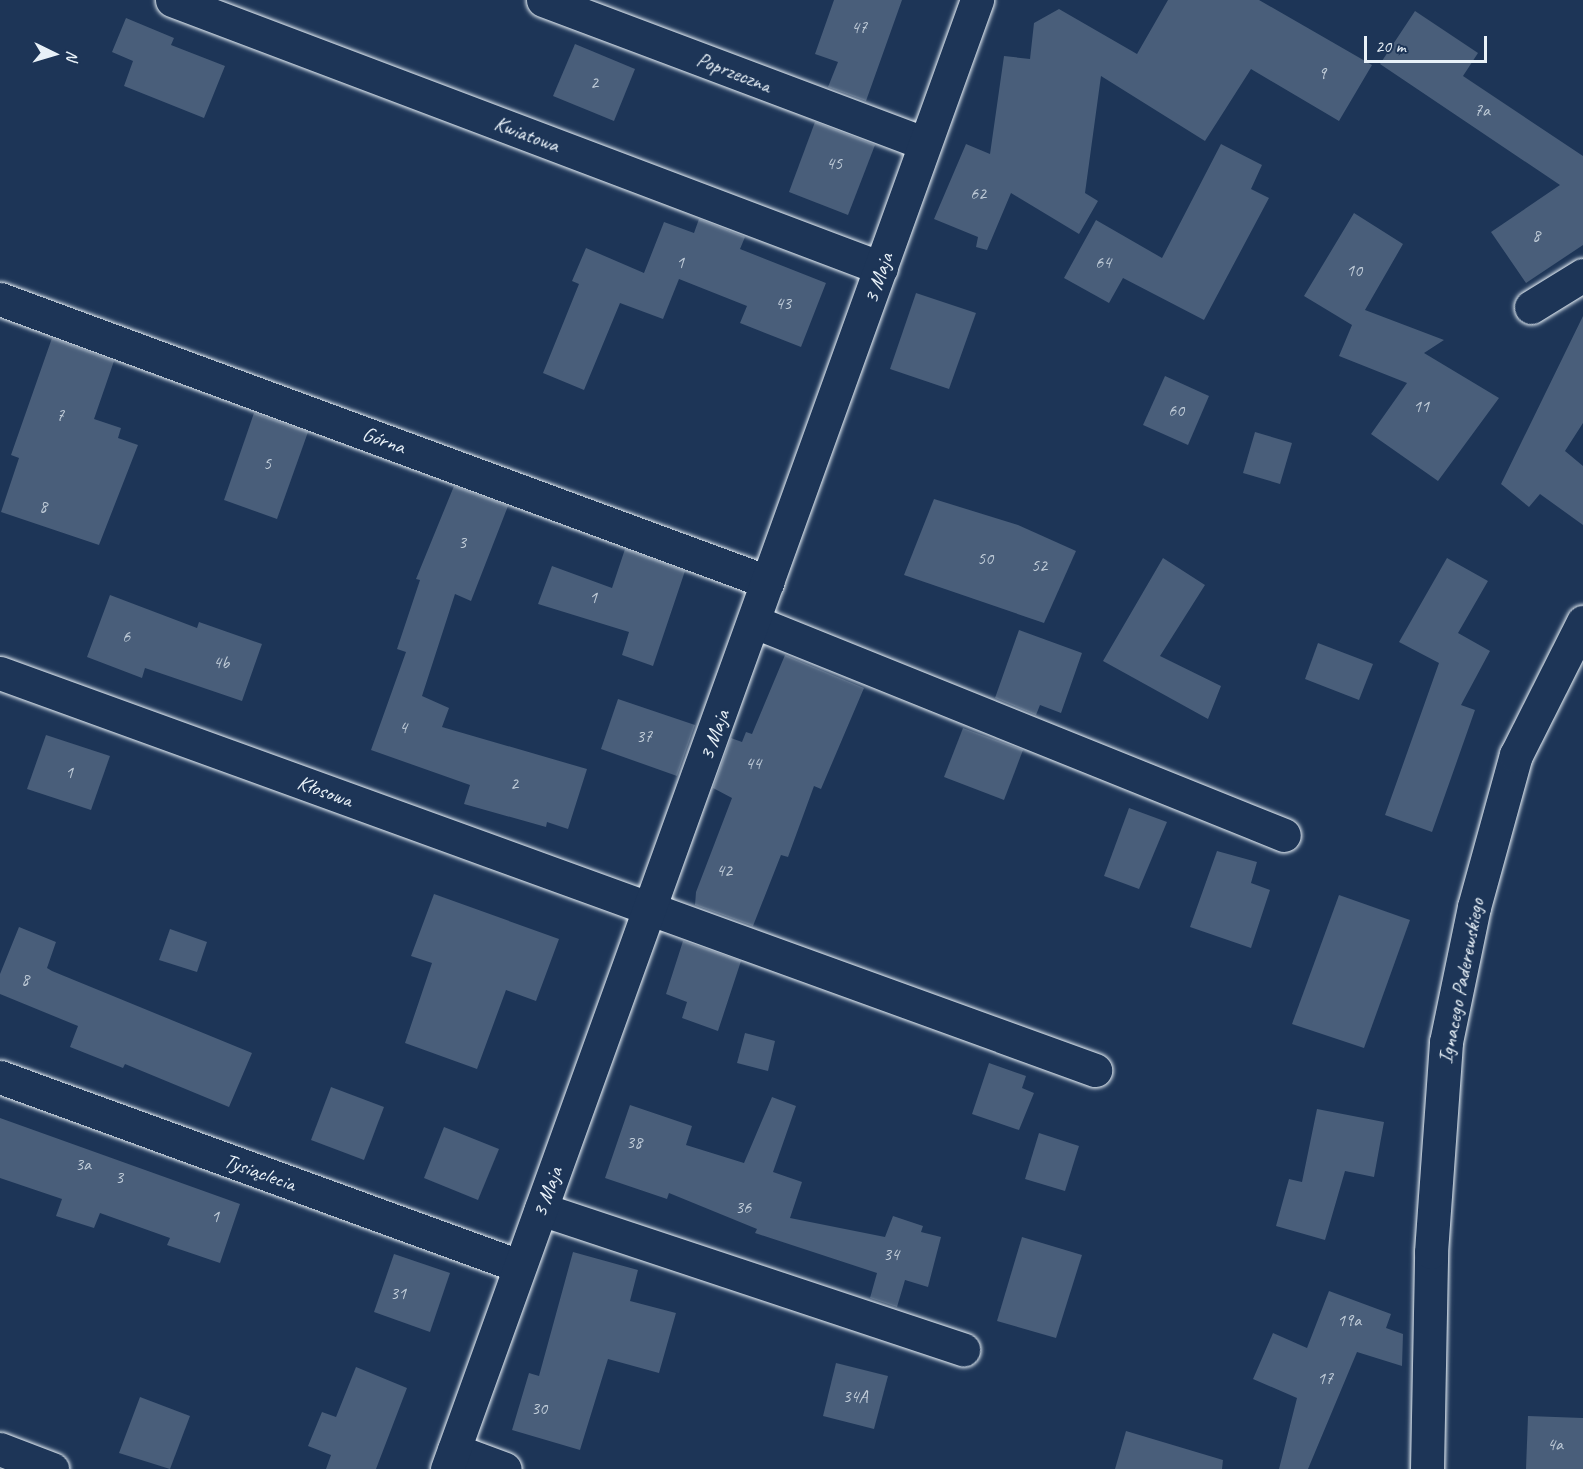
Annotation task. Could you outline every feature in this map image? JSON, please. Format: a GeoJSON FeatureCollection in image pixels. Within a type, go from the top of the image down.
{"type":"FeatureCollection","features":[{"type":"Feature","properties":{"kind":"street","name":"Kwiatowa"},"geometry":{"type":"LineString","coordinates":[[172,0],[881,268]]}},
{"type":"Feature","properties":{"kind":"street","name":"Poprzeczna"},"geometry":{"type":"LineString","coordinates":[[543,0],[924,143]]}},
{"type":"Feature","properties":{"kind":"street","name":"3 Maja"},"geometry":{"type":"LineString","coordinates":[[450,1460],[755,622],[924,143],[977,0]]}},
{"type":"Feature","properties":{"kind":"street"},"geometry":{"type":"LineString","coordinates":[[1531,307],[1583,275]]}},
{"type":"Feature","properties":{"kind":"street","name":"Górna"},"geometry":{"type":"LineString","coordinates":[[0,299],[768,582]]}},
{"type":"Feature","properties":{"kind":"street"},"geometry":{"type":"LineString","coordinates":[[755,622],[1284,835]]}},
{"type":"Feature","properties":{"kind":"street","name":"Ignacego Paderewskiego"},"geometry":{"type":"LineString","coordinates":[[1427,1469],[1431,1252],[1446,1042],[1474,907],[1516,755],[1583,622]]}},
{"type":"Feature","properties":{"kind":"street","name":"Kłosowa"},"geometry":{"type":"LineString","coordinates":[[0,673],[1095,1070]]}},
{"type":"Feature","properties":{"kind":"street","name":"Tysiąclecia"},"geometry":{"type":"LineString","coordinates":[[0,1077],[519,1266]]}},
{"type":"Feature","properties":{"kind":"street"},"geometry":{"type":"LineString","coordinates":[[541,1209],[963,1348]]}},
{"type":"Feature","properties":{"kind":"street"},"geometry":{"type":"LineString","coordinates":[[0,1449],[52,1469]]}},
{"type":"Feature","properties":{"kind":"street"},"geometry":{"type":"LineString","coordinates":[[450,1460],[505,1469]]}},
{"type":"Feature","properties":{"kind":"building"},"geometry":{"type":"Polygon","coordinates":[[[834,0],[902,0],[866,101],[828,87],[838,62],[815,54],[834,0]]]}},
{"type":"Feature","properties":{"kind":"building"},"geometry":{"type":"Polygon","coordinates":[[[1168,0],[1259,0],[1372,65],[1339,121],[1251,69],[1205,141],[1101,76],[1085,193],[1098,201],[1079,234],[1011,193],[987,250],[976,247],[978,237],[934,219],[966,144],[990,154],[1004,56],[1030,59],[1034,23],[1059,9],[1137,54],[1168,0]]]}},
{"type":"Feature","properties":{"kind":"building"},"geometry":{"type":"Polygon","coordinates":[[[1415,11],[1478,53],[1463,76],[1583,156],[1583,245],[1526,283],[1491,232],[1560,185],[1380,64],[1415,11]]]}},
{"type":"Feature","properties":{"kind":"building"},"geometry":{"type":"Polygon","coordinates":[[[126,18],[174,38],[171,45],[225,66],[204,118],[124,86],[133,61],[112,52],[126,18]]]}},
{"type":"Feature","properties":{"kind":"building"},"geometry":{"type":"Polygon","coordinates":[[[575,44],[635,69],[614,121],[553,96],[575,44]]]}},
{"type":"Feature","properties":{"kind":"building"},"geometry":{"type":"Polygon","coordinates":[[[815,122],[875,145],[848,215],[789,192],[815,122]]]}},
{"type":"Feature","properties":{"kind":"building"},"geometry":{"type":"Polygon","coordinates":[[[1221,144],[1262,165],[1251,189],[1269,198],[1204,320],[1123,278],[1109,303],[1064,278],[1096,220],[1162,258],[1221,144]]]}},
{"type":"Feature","properties":{"kind":"building"},"geometry":{"type":"Polygon","coordinates":[[[1354,213],[1403,244],[1365,310],[1444,340],[1424,353],[1499,398],[1438,481],[1371,434],[1407,383],[1339,356],[1352,325],[1304,296],[1354,213]]]}},
{"type":"Feature","properties":{"kind":"building"},"geometry":{"type":"Polygon","coordinates":[[[699,219],[745,237],[740,249],[826,283],[801,347],[740,323],[747,306],[679,279],[663,319],[620,303],[584,390],[543,373],[579,284],[572,281],[586,248],[644,273],[664,222],[694,233],[699,219]]]}},
{"type":"Feature","properties":{"kind":"building"},"geometry":{"type":"Polygon","coordinates":[[[916,293],[976,313],[949,389],[890,369],[916,293]]]}},
{"type":"Feature","properties":{"kind":"building"},"geometry":{"type":"Polygon","coordinates":[[[1583,316],[1583,423],[1565,451],[1583,466],[1583,525],[1540,494],[1529,507],[1501,484],[1583,316]]]}},
{"type":"Feature","properties":{"kind":"building"},"geometry":{"type":"Polygon","coordinates":[[[52,338],[114,361],[94,419],[121,428],[118,438],[138,445],[99,545],[1,512],[19,458],[11,455],[52,338]]]}},
{"type":"Feature","properties":{"kind":"building"},"geometry":{"type":"Polygon","coordinates":[[[1165,376],[1209,396],[1188,445],[1143,425],[1165,376]]]}},
{"type":"Feature","properties":{"kind":"building"},"geometry":{"type":"Polygon","coordinates":[[[254,413],[308,432],[277,519],[224,500],[254,413]]]}},
{"type":"Feature","properties":{"kind":"building"},"geometry":{"type":"Polygon","coordinates":[[[1255,432],[1292,443],[1280,484],[1243,473],[1255,432]]]}},
{"type":"Feature","properties":{"kind":"building"},"geometry":{"type":"Polygon","coordinates":[[[454,486],[508,506],[471,601],[455,594],[422,696],[449,708],[442,727],[587,769],[568,829],[547,822],[546,827],[464,804],[470,785],[371,750],[406,652],[397,649],[420,580],[416,579],[454,486]]]}},
{"type":"Feature","properties":{"kind":"building"},"geometry":{"type":"Polygon","coordinates":[[[934,499],[1018,525],[1076,551],[1044,623],[904,575],[934,499]]]}},
{"type":"Feature","properties":{"kind":"building"},"geometry":{"type":"Polygon","coordinates":[[[625,549],[685,571],[653,666],[622,655],[629,632],[538,604],[552,566],[612,588],[625,549]]]}},
{"type":"Feature","properties":{"kind":"building"},"geometry":{"type":"Polygon","coordinates":[[[1163,558],[1205,585],[1160,656],[1221,686],[1208,719],[1103,661],[1163,558]]]}},
{"type":"Feature","properties":{"kind":"building"},"geometry":{"type":"Polygon","coordinates":[[[1447,558],[1488,581],[1458,633],[1490,651],[1461,705],[1475,710],[1432,832],[1385,815],[1439,663],[1399,642],[1447,558]]]}},
{"type":"Feature","properties":{"kind":"building"},"geometry":{"type":"Polygon","coordinates":[[[110,595],[197,628],[199,622],[262,644],[242,701],[145,668],[142,678],[87,657],[110,595]]]}},
{"type":"Feature","properties":{"kind":"building"},"geometry":{"type":"Polygon","coordinates":[[[1019,630],[1082,653],[1061,713],[1040,705],[1036,715],[995,698],[1019,630]]]}},
{"type":"Feature","properties":{"kind":"building"},"geometry":{"type":"Polygon","coordinates":[[[1318,643],[1373,664],[1359,700],[1305,679],[1318,643]]]}},
{"type":"Feature","properties":{"kind":"building"},"geometry":{"type":"Polygon","coordinates":[[[785,655],[864,688],[821,789],[814,786],[788,857],[781,855],[753,926],[695,905],[696,892],[732,798],[713,788],[731,738],[742,742],[746,732],[752,734],[785,655]]]}},
{"type":"Feature","properties":{"kind":"building"},"geometry":{"type":"Polygon","coordinates":[[[618,699],[695,725],[677,776],[601,749],[618,699]]]}},
{"type":"Feature","properties":{"kind":"building"},"geometry":{"type":"Polygon","coordinates":[[[963,728],[1023,750],[1004,800],[944,777],[963,728]]]}},
{"type":"Feature","properties":{"kind":"building"},"geometry":{"type":"Polygon","coordinates":[[[46,735],[110,756],[91,810],[27,789],[46,735]]]}},
{"type":"Feature","properties":{"kind":"building"},"geometry":{"type":"Polygon","coordinates":[[[1129,808],[1167,822],[1139,889],[1104,876],[1129,808]]]}},
{"type":"Feature","properties":{"kind":"building"},"geometry":{"type":"Polygon","coordinates":[[[1217,851],[1257,862],[1251,883],[1270,890],[1251,948],[1190,927],[1217,851]]]}},
{"type":"Feature","properties":{"kind":"building"},"geometry":{"type":"Polygon","coordinates":[[[434,894],[559,939],[536,1001],[506,990],[477,1069],[405,1043],[432,963],[411,956],[434,894]]]}},
{"type":"Feature","properties":{"kind":"building"},"geometry":{"type":"Polygon","coordinates":[[[1339,895],[1410,920],[1364,1048],[1292,1024],[1339,895]]]}},
{"type":"Feature","properties":{"kind":"building"},"geometry":{"type":"Polygon","coordinates":[[[19,927],[56,942],[47,968],[52,971],[252,1053],[229,1107],[125,1064],[123,1068],[70,1047],[78,1026],[0,994],[0,974],[19,927]]]}},
{"type":"Feature","properties":{"kind":"building"},"geometry":{"type":"Polygon","coordinates":[[[170,929],[207,942],[197,972],[159,960],[170,929]]]}},
{"type":"Feature","properties":{"kind":"building"},"geometry":{"type":"Polygon","coordinates":[[[683,941],[741,961],[718,1031],[682,1018],[687,1002],[666,994],[683,941]]]}},
{"type":"Feature","properties":{"kind":"building"},"geometry":{"type":"Polygon","coordinates":[[[745,1033],[775,1041],[768,1071],[737,1063],[745,1033]]]}},
{"type":"Feature","properties":{"kind":"building"},"geometry":{"type":"Polygon","coordinates":[[[989,1063],[1026,1076],[1022,1088],[1034,1093],[1019,1130],[972,1114],[989,1063]]]}},
{"type":"Feature","properties":{"kind":"building"},"geometry":{"type":"Polygon","coordinates":[[[331,1087],[384,1107],[364,1160],[311,1140],[331,1087]]]}},
{"type":"Feature","properties":{"kind":"building"},"geometry":{"type":"Polygon","coordinates":[[[772,1097],[796,1106],[773,1172],[802,1182],[790,1218],[885,1237],[893,1216],[923,1226],[921,1232],[941,1237],[928,1287],[905,1280],[897,1307],[870,1298],[877,1273],[755,1233],[757,1229],[669,1193],[667,1199],[605,1178],[630,1105],[692,1126],[686,1145],[744,1163],[772,1097]]]}},
{"type":"Feature","properties":{"kind":"building"},"geometry":{"type":"Polygon","coordinates":[[[1317,1109],[1384,1122],[1374,1177],[1345,1171],[1325,1240],[1276,1226],[1289,1179],[1302,1182],[1317,1109]]]}},
{"type":"Feature","properties":{"kind":"building"},"geometry":{"type":"Polygon","coordinates":[[[0,1118],[240,1204],[220,1263],[167,1245],[170,1238],[100,1213],[94,1228],[56,1216],[62,1199],[0,1178],[0,1118]]]}},
{"type":"Feature","properties":{"kind":"building"},"geometry":{"type":"Polygon","coordinates":[[[444,1127],[499,1149],[478,1200],[424,1178],[444,1127]]]}},
{"type":"Feature","properties":{"kind":"building"},"geometry":{"type":"Polygon","coordinates":[[[1039,1133],[1079,1146],[1065,1191],[1025,1179],[1039,1133]]]}},
{"type":"Feature","properties":{"kind":"building"},"geometry":{"type":"Polygon","coordinates":[[[1022,1237],[1082,1255],[1056,1338],[997,1321],[1022,1237]]]}},
{"type":"Feature","properties":{"kind":"building"},"geometry":{"type":"Polygon","coordinates":[[[573,1252],[638,1270],[630,1301],[676,1313],[659,1373],[608,1359],[580,1450],[512,1430],[529,1373],[539,1376],[573,1252]]]}},
{"type":"Feature","properties":{"kind":"building"},"geometry":{"type":"Polygon","coordinates":[[[394,1254],[450,1273],[430,1332],[374,1312],[394,1254]]]}},
{"type":"Feature","properties":{"kind":"building"},"geometry":{"type":"Polygon","coordinates":[[[1329,1291],[1391,1314],[1386,1328],[1403,1334],[1402,1366],[1357,1352],[1308,1469],[1279,1469],[1297,1398],[1253,1379],[1273,1333],[1307,1348],[1329,1291]]]}},
{"type":"Feature","properties":{"kind":"building"},"geometry":{"type":"Polygon","coordinates":[[[836,1363],[888,1376],[874,1429],[823,1416],[836,1363]]]}},
{"type":"Feature","properties":{"kind":"building"},"geometry":{"type":"Polygon","coordinates":[[[356,1367],[407,1388],[376,1469],[326,1469],[331,1455],[308,1446],[322,1412],[336,1417],[356,1367]]]}},
{"type":"Feature","properties":{"kind":"building"},"geometry":{"type":"Polygon","coordinates":[[[140,1397],[190,1416],[170,1469],[119,1453],[140,1397]]]}},
{"type":"Feature","properties":{"kind":"building"},"geometry":{"type":"Polygon","coordinates":[[[1528,1416],[1583,1418],[1583,1469],[1526,1469],[1528,1416]]]}},
{"type":"Feature","properties":{"kind":"building"},"geometry":{"type":"Polygon","coordinates":[[[1126,1431],[1223,1460],[1222,1469],[1115,1469],[1126,1431]]]}}]}
